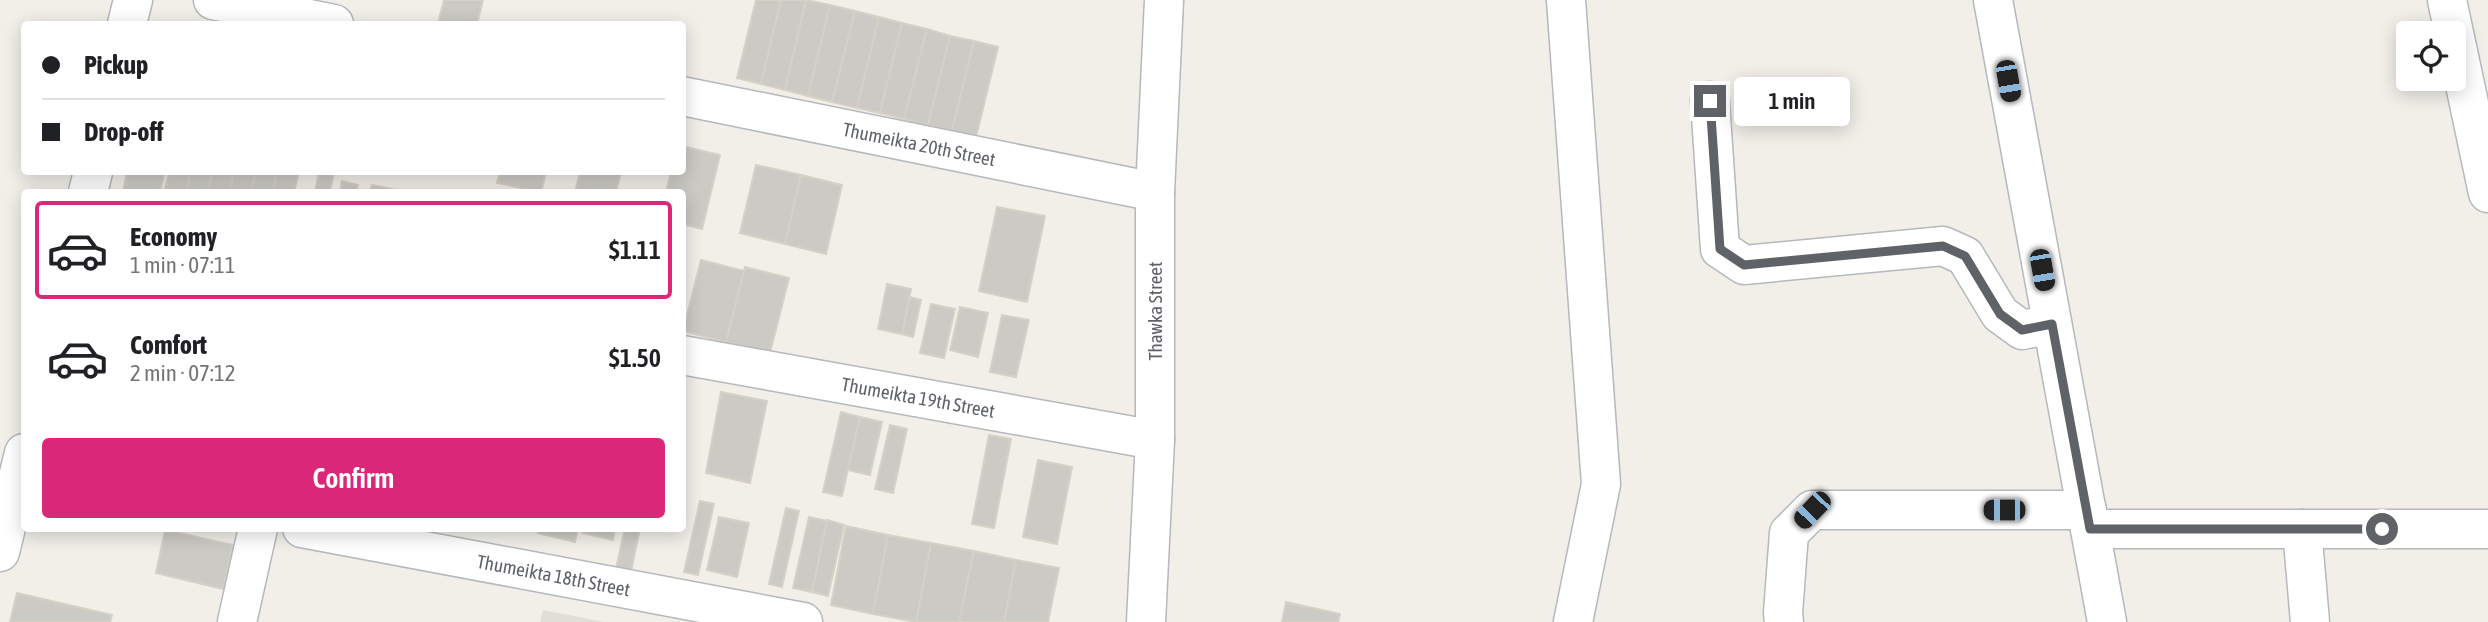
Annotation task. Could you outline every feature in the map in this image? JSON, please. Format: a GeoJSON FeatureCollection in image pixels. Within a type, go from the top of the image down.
{"type":"FeatureCollection","features":[{"type":"Feature","properties":{"kind":"street"},"geometry":{"type":"LineString","coordinates":[[128,21],[133,0]]}},
{"type":"Feature","properties":{"kind":"street"},"geometry":{"type":"LineString","coordinates":[[214,0],[319,21]]}},
{"type":"Feature","properties":{"kind":"street","name":"Thawka Street"},"geometry":{"type":"LineString","coordinates":[[1146,622],[1155,440],[1155,192],[1164,0]]}},
{"type":"Feature","properties":{"kind":"street"},"geometry":{"type":"LineString","coordinates":[[1566,0],[1601,484],[1573,622]]}},
{"type":"Feature","properties":{"kind":"street"},"geometry":{"type":"LineString","coordinates":[[1993,0],[2108,622]]}},
{"type":"Feature","properties":{"kind":"street"},"geometry":{"type":"LineString","coordinates":[[2447,0],[2488,193]]}},
{"type":"Feature","properties":{"kind":"street","name":"Thumeikta 20th Street"},"geometry":{"type":"LineString","coordinates":[[686,97],[1155,192]]}},
{"type":"Feature","properties":{"kind":"street"},"geometry":{"type":"LineString","coordinates":[[1710,101],[1720,249],[1744,265],[1943,246],[1965,256],[2000,314],[2022,330],[2052,324]]}},
{"type":"Feature","properties":{"kind":"street","name":"Thumeikta 19th Street"},"geometry":{"type":"LineString","coordinates":[[686,356],[1155,440]]}},
{"type":"Feature","properties":{"kind":"street"},"geometry":{"type":"LineString","coordinates":[[0,552],[21,477]]}},
{"type":"Feature","properties":{"kind":"street"},"geometry":{"type":"LineString","coordinates":[[1784,622],[1789,533],[1812,510],[2302,529],[2488,529]]}},
{"type":"Feature","properties":{"kind":"street"},"geometry":{"type":"LineString","coordinates":[[2302,529],[2309,622]]}},
{"type":"Feature","properties":{"kind":"street"},"geometry":{"type":"LineString","coordinates":[[237,622],[257,532]]}},
{"type":"Feature","properties":{"kind":"street","name":"Thumeikta 18th Street"},"geometry":{"type":"LineString","coordinates":[[323,532],[803,622]]}},
{"type":"Feature","properties":{"kind":"shaded area"},"geometry":{"type":"Polygon","coordinates":[[[543,610],[605,622],[540,622],[543,610]]]}},
{"type":"Feature","properties":{"kind":"building"},"geometry":{"type":"Polygon","coordinates":[[[444,0],[483,0],[478,21],[439,21],[444,0]]]}},
{"type":"Feature","properties":{"kind":"building"},"geometry":{"type":"Polygon","coordinates":[[[756,0],[781,0],[761,84],[737,78],[756,0]]]}},
{"type":"Feature","properties":{"kind":"building"},"geometry":{"type":"Polygon","coordinates":[[[781,0],[806,0],[785,90],[761,84],[781,0]]]}},
{"type":"Feature","properties":{"kind":"building"},"geometry":{"type":"Polygon","coordinates":[[[806,0],[830,5],[808,96],[785,90],[806,0]]]}},
{"type":"Feature","properties":{"kind":"building"},"geometry":{"type":"Polygon","coordinates":[[[830,5],[855,11],[832,102],[808,96],[830,5]]]}},
{"type":"Feature","properties":{"kind":"building"},"geometry":{"type":"Polygon","coordinates":[[[855,11],[879,17],[857,108],[832,102],[855,11]]]}},
{"type":"Feature","properties":{"kind":"building"},"geometry":{"type":"Polygon","coordinates":[[[879,17],[902,23],[880,113],[857,108],[879,17]]]}},
{"type":"Feature","properties":{"kind":"building"},"geometry":{"type":"Polygon","coordinates":[[[902,23],[927,29],[904,119],[880,113],[902,23]]]}},
{"type":"Feature","properties":{"kind":"building"},"geometry":{"type":"Polygon","coordinates":[[[927,29],[950,36],[928,125],[904,119],[927,29]]]}},
{"type":"Feature","properties":{"kind":"building"},"geometry":{"type":"Polygon","coordinates":[[[950,36],[974,41],[952,131],[928,125],[950,36]]]}},
{"type":"Feature","properties":{"kind":"building"},"geometry":{"type":"Polygon","coordinates":[[[974,41],[998,47],[976,137],[952,131],[974,41]]]}},
{"type":"Feature","properties":{"kind":"building"},"geometry":{"type":"Polygon","coordinates":[[[686,147],[720,155],[702,229],[686,225],[686,189],[667,189],[670,175],[686,175],[686,147]]]}},
{"type":"Feature","properties":{"kind":"building"},"geometry":{"type":"Polygon","coordinates":[[[756,165],[801,175],[785,244],[740,233],[756,165]]]}},
{"type":"Feature","properties":{"kind":"building"},"geometry":{"type":"Polygon","coordinates":[[[126,175],[164,175],[161,189],[124,189],[126,175]]]}},
{"type":"Feature","properties":{"kind":"building"},"geometry":{"type":"Polygon","coordinates":[[[168,175],[190,175],[187,189],[165,189],[168,175]]]}},
{"type":"Feature","properties":{"kind":"building"},"geometry":{"type":"Polygon","coordinates":[[[190,175],[211,175],[209,189],[187,189],[190,175]]]}},
{"type":"Feature","properties":{"kind":"building"},"geometry":{"type":"Polygon","coordinates":[[[211,175],[233,175],[231,189],[209,189],[211,175]]]}},
{"type":"Feature","properties":{"kind":"building"},"geometry":{"type":"Polygon","coordinates":[[[233,175],[255,175],[252,189],[231,189],[233,175]]]}},
{"type":"Feature","properties":{"kind":"building"},"geometry":{"type":"Polygon","coordinates":[[[255,175],[276,175],[274,189],[252,189],[255,175]]]}},
{"type":"Feature","properties":{"kind":"building"},"geometry":{"type":"Polygon","coordinates":[[[276,175],[298,175],[295,189],[274,189],[276,175]]]}},
{"type":"Feature","properties":{"kind":"building"},"geometry":{"type":"Polygon","coordinates":[[[318,175],[333,175],[331,189],[316,189],[318,175]]]}},
{"type":"Feature","properties":{"kind":"building"},"geometry":{"type":"Polygon","coordinates":[[[499,175],[545,175],[542,189],[497,183],[499,175]]]}},
{"type":"Feature","properties":{"kind":"building"},"geometry":{"type":"Polygon","coordinates":[[[579,175],[620,175],[617,189],[576,189],[579,175]]]}},
{"type":"Feature","properties":{"kind":"building"},"geometry":{"type":"Polygon","coordinates":[[[801,175],[842,185],[826,254],[785,244],[801,175]]]}},
{"type":"Feature","properties":{"kind":"building"},"geometry":{"type":"Polygon","coordinates":[[[342,181],[358,185],[357,189],[341,189],[342,181]]]}},
{"type":"Feature","properties":{"kind":"building"},"geometry":{"type":"Polygon","coordinates":[[[372,185],[391,189],[371,189],[372,185]]]}},
{"type":"Feature","properties":{"kind":"building"},"geometry":{"type":"Polygon","coordinates":[[[997,207],[1045,216],[1027,302],[979,291],[997,207]]]}},
{"type":"Feature","properties":{"kind":"building"},"geometry":{"type":"Polygon","coordinates":[[[701,260],[744,271],[726,342],[686,332],[686,319],[701,260]]]}},
{"type":"Feature","properties":{"kind":"building"},"geometry":{"type":"Polygon","coordinates":[[[745,267],[789,278],[770,353],[726,342],[745,267]]]}},
{"type":"Feature","properties":{"kind":"building"},"geometry":{"type":"Polygon","coordinates":[[[887,284],[911,289],[902,334],[878,329],[887,284]]]}},
{"type":"Feature","properties":{"kind":"building"},"geometry":{"type":"Polygon","coordinates":[[[910,297],[921,300],[913,337],[902,334],[910,297]]]}},
{"type":"Feature","properties":{"kind":"building"},"geometry":{"type":"Polygon","coordinates":[[[931,304],[955,309],[944,358],[920,353],[931,304]]]}},
{"type":"Feature","properties":{"kind":"building"},"geometry":{"type":"Polygon","coordinates":[[[960,307],[988,313],[978,357],[950,350],[960,307]]]}},
{"type":"Feature","properties":{"kind":"building"},"geometry":{"type":"Polygon","coordinates":[[[1002,315],[1029,320],[1016,377],[990,372],[1002,315]]]}},
{"type":"Feature","properties":{"kind":"building"},"geometry":{"type":"Polygon","coordinates":[[[721,392],[767,401],[750,483],[706,473],[721,392]]]}},
{"type":"Feature","properties":{"kind":"building"},"geometry":{"type":"Polygon","coordinates":[[[841,412],[860,417],[842,496],[823,492],[841,412]]]}},
{"type":"Feature","properties":{"kind":"building"},"geometry":{"type":"Polygon","coordinates":[[[860,417],[882,422],[870,475],[848,470],[860,417]]]}},
{"type":"Feature","properties":{"kind":"building"},"geometry":{"type":"Polygon","coordinates":[[[890,425],[907,429],[893,493],[875,489],[890,425]]]}},
{"type":"Feature","properties":{"kind":"building"},"geometry":{"type":"Polygon","coordinates":[[[989,435],[1011,439],[994,528],[972,524],[989,435]]]}},
{"type":"Feature","properties":{"kind":"building"},"geometry":{"type":"Polygon","coordinates":[[[1038,460],[1072,467],[1057,544],[1023,537],[1038,460]]]}},
{"type":"Feature","properties":{"kind":"building"},"geometry":{"type":"Polygon","coordinates":[[[700,501],[714,504],[698,575],[684,572],[700,501]]]}},
{"type":"Feature","properties":{"kind":"building"},"geometry":{"type":"Polygon","coordinates":[[[786,508],[799,511],[782,587],[769,584],[786,508]]]}},
{"type":"Feature","properties":{"kind":"building"},"geometry":{"type":"Polygon","coordinates":[[[719,517],[749,523],[737,577],[707,570],[719,517]]]}},
{"type":"Feature","properties":{"kind":"building"},"geometry":{"type":"Polygon","coordinates":[[[809,517],[827,521],[812,592],[793,588],[809,517]]]}},
{"type":"Feature","properties":{"kind":"building"},"geometry":{"type":"Polygon","coordinates":[[[827,520],[844,525],[828,596],[812,592],[827,520]]]}},
{"type":"Feature","properties":{"kind":"building"},"geometry":{"type":"Polygon","coordinates":[[[846,526],[888,535],[873,614],[831,605],[846,526]]]}},
{"type":"Feature","properties":{"kind":"building"},"geometry":{"type":"Polygon","coordinates":[[[165,532],[233,545],[223,589],[156,573],[165,532]]]}},
{"type":"Feature","properties":{"kind":"building"},"geometry":{"type":"Polygon","coordinates":[[[538,532],[577,532],[575,542],[538,532]]]}},
{"type":"Feature","properties":{"kind":"building"},"geometry":{"type":"Polygon","coordinates":[[[583,532],[614,532],[613,540],[583,532]]]}},
{"type":"Feature","properties":{"kind":"building"},"geometry":{"type":"Polygon","coordinates":[[[624,532],[639,532],[630,577],[615,573],[624,532]]]}},
{"type":"Feature","properties":{"kind":"building"},"geometry":{"type":"Polygon","coordinates":[[[888,535],[931,543],[916,622],[873,614],[888,535]]]}},
{"type":"Feature","properties":{"kind":"building"},"geometry":{"type":"Polygon","coordinates":[[[931,543],[974,551],[959,622],[916,622],[931,543]]]}},
{"type":"Feature","properties":{"kind":"building"},"geometry":{"type":"Polygon","coordinates":[[[974,551],[1016,560],[1004,622],[959,622],[974,551]]]}},
{"type":"Feature","properties":{"kind":"building"},"geometry":{"type":"Polygon","coordinates":[[[1016,560],[1059,568],[1048,622],[1004,622],[1016,560]]]}},
{"type":"Feature","properties":{"kind":"building"},"geometry":{"type":"Polygon","coordinates":[[[17,593],[112,615],[110,622],[10,622],[17,593]]]}},
{"type":"Feature","properties":{"kind":"building"},"geometry":{"type":"Polygon","coordinates":[[[1286,602],[1340,614],[1338,622],[1282,622],[1286,602]]]}},
{"type":"Feature","properties":{"kind":"route"},"geometry":{"type":"LineString","coordinates":[[1710,101],[1720,249],[1744,265],[1943,246],[1965,256],[2000,314],[2022,330],[2052,324],[2090,529],[2382,529]]}}]}
